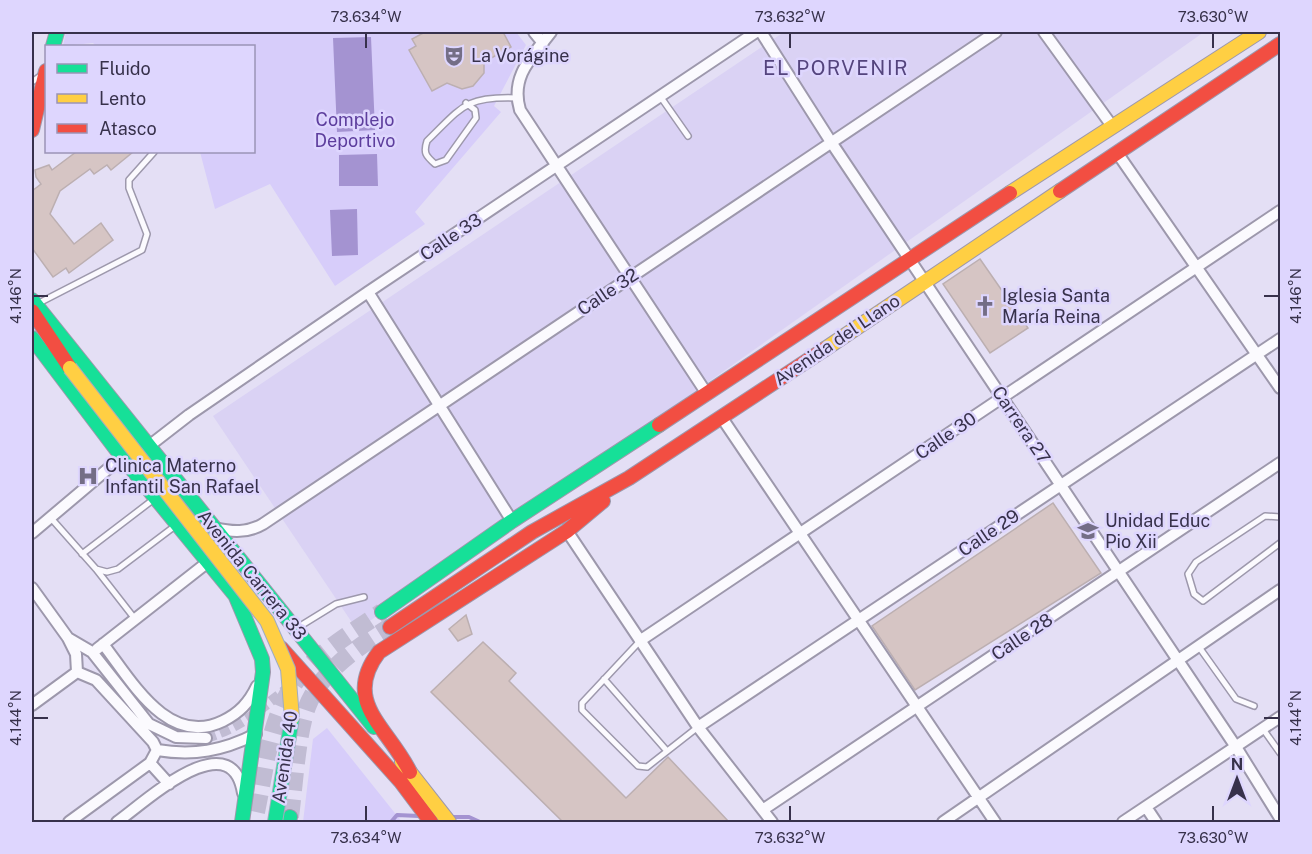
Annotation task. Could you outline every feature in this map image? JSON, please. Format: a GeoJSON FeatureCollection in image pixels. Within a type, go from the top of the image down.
{"type":"FeatureCollection","features":[{"type":"Feature","properties":{"kind":"main road","name":"Avenida del Llano"},"geometry":{"type":"LineString","coordinates":[[382,612],[512,521],[707,394],[908,258],[1259,32]]}},
{"type":"Feature","properties":{"kind":"main road","name":"Avenida del Llano"},"geometry":{"type":"LineString","coordinates":[[390,627],[532,532],[629,478],[722,418],[1281,44]]}},
{"type":"Feature","properties":{"kind":"main road"},"geometry":{"type":"LineString","coordinates":[[32,130],[45,75]]}},
{"type":"Feature","properties":{"kind":"main road","name":"Avenida 40"},"geometry":{"type":"LineString","coordinates":[[33,305],[70,368],[267,621],[278,644],[289,674],[292,702],[275,822]]}},
{"type":"Feature","properties":{"kind":"main road","name":"Avenida Carrera 33"},"geometry":{"type":"LineString","coordinates":[[33,305],[449,822]]}},
{"type":"Feature","properties":{"kind":"main road","name":"Avenida Carrera 33"},"geometry":{"type":"LineString","coordinates":[[32,338],[122,458],[236,597],[401,782],[431,822]]}},
{"type":"Feature","properties":{"kind":"main road"},"geometry":{"type":"LineString","coordinates":[[410,772],[406,759],[370,712],[364,699],[363,677],[369,663],[379,652],[567,531],[629,478]]}},
{"type":"Feature","properties":{"kind":"main road"},"geometry":{"type":"LineString","coordinates":[[236,597],[261,658],[263,672],[242,822]]}},
{"type":"Feature","properties":{"kind":"street"},"geometry":{"type":"LineString","coordinates":[[534,32],[543,43]]}},
{"type":"Feature","properties":{"kind":"street"},"geometry":{"type":"LineString","coordinates":[[551,32],[520,73],[516,85],[520,110],[707,394]]}},
{"type":"Feature","properties":{"kind":"street","name":"Calle 33"},"geometry":{"type":"LineString","coordinates":[[149,447],[189,415],[368,292],[756,32]]}},
{"type":"Feature","properties":{"kind":"street","name":"Carrera 27"},"geometry":{"type":"LineString","coordinates":[[761,32],[908,258],[1178,658],[1281,818]]}},
{"type":"Feature","properties":{"kind":"street","name":"Calle 32"},"geometry":{"type":"LineString","coordinates":[[213,527],[231,531],[258,527],[996,32]]}},
{"type":"Feature","properties":{"kind":"street"},"geometry":{"type":"LineString","coordinates":[[1044,32],[1112,126]]}},
{"type":"Feature","properties":{"kind":"street"},"geometry":{"type":"LineString","coordinates":[[1118,154],[1281,388]]}},
{"type":"Feature","properties":{"kind":"street","name":"Calle 30"},"geometry":{"type":"LineString","coordinates":[[641,640],[1281,211]]}},
{"type":"Feature","properties":{"kind":"street"},"geometry":{"type":"LineString","coordinates":[[368,292],[512,521]]}},
{"type":"Feature","properties":{"kind":"street","name":"Calle 29"},"geometry":{"type":"LineString","coordinates":[[698,727],[1281,339]]}},
{"type":"Feature","properties":{"kind":"street"},"geometry":{"type":"LineString","coordinates":[[722,418],[995,822]]}},
{"type":"Feature","properties":{"kind":"street"},"geometry":{"type":"LineString","coordinates":[[32,533],[122,458]]}},
{"type":"Feature","properties":{"kind":"street","name":"Calle 28"},"geometry":{"type":"LineString","coordinates":[[764,809],[1281,463]]}},
{"type":"Feature","properties":{"kind":"street"},"geometry":{"type":"LineString","coordinates":[[567,531],[698,727],[772,822]]}},
{"type":"Feature","properties":{"kind":"street"},"geometry":{"type":"LineString","coordinates":[[92,652],[208,562]]}},
{"type":"Feature","properties":{"kind":"street"},"geometry":{"type":"LineString","coordinates":[[32,588],[68,638],[76,654],[77,672]]}},
{"type":"Feature","properties":{"kind":"street"},"geometry":{"type":"LineString","coordinates":[[943,822],[1178,658],[1199,647],[1281,590]]}},
{"type":"Feature","properties":{"kind":"street"},"geometry":{"type":"LineString","coordinates":[[68,638],[92,652],[149,724],[176,737],[207,738]]}},
{"type":"Feature","properties":{"kind":"street"},"geometry":{"type":"LineString","coordinates":[[103,644],[150,705],[165,717],[188,727],[213,726],[232,716],[249,702],[263,672]]}},
{"type":"Feature","properties":{"kind":"street"},"geometry":{"type":"LineString","coordinates":[[32,705],[77,672]]}},
{"type":"Feature","properties":{"kind":"street"},"geometry":{"type":"LineString","coordinates":[[77,672],[96,680],[153,742],[157,750]]}},
{"type":"Feature","properties":{"kind":"street"},"geometry":{"type":"LineString","coordinates":[[1123,822],[1281,717]]}},
{"type":"Feature","properties":{"kind":"street"},"geometry":{"type":"LineString","coordinates":[[157,750],[191,754],[208,752],[241,742],[256,734]]}},
{"type":"Feature","properties":{"kind":"street"},"geometry":{"type":"LineString","coordinates":[[69,822],[150,763],[157,750]]}},
{"type":"Feature","properties":{"kind":"street"},"geometry":{"type":"LineString","coordinates":[[150,763],[169,784]]}},
{"type":"Feature","properties":{"kind":"street"},"geometry":{"type":"LineString","coordinates":[[117,822],[169,784],[202,765],[222,764],[238,776],[245,802]]}},
{"type":"Feature","properties":{"kind":"street"},"geometry":{"type":"LineString","coordinates":[[1146,807],[1156,822]]}},
{"type":"Feature","properties":{"kind":"lane"},"geometry":{"type":"LineString","coordinates":[[32,82],[45,72]]}},
{"type":"Feature","properties":{"kind":"lane"},"geometry":{"type":"LineString","coordinates":[[660,96],[688,136]]}},
{"type":"Feature","properties":{"kind":"lane"},"geometry":{"type":"LineString","coordinates":[[466,103],[475,111],[476,118],[446,160],[435,164],[426,156],[424,149],[427,141],[466,103],[491,97],[517,98]]}},
{"type":"Feature","properties":{"kind":"lane"},"geometry":{"type":"LineString","coordinates":[[33,305],[142,250],[147,234],[129,188],[129,180],[153,153]]}},
{"type":"Feature","properties":{"kind":"lane"},"geometry":{"type":"LineString","coordinates":[[82,554],[155,498]]}},
{"type":"Feature","properties":{"kind":"lane"},"geometry":{"type":"LineString","coordinates":[[1281,517],[1265,516],[1196,562],[1188,574],[1194,594],[1203,601],[1281,543]]}},
{"type":"Feature","properties":{"kind":"lane"},"geometry":{"type":"LineString","coordinates":[[50,517],[96,569],[135,619]]}},
{"type":"Feature","properties":{"kind":"lane"},"geometry":{"type":"LineString","coordinates":[[96,569],[107,572],[118,569],[177,524]]}},
{"type":"Feature","properties":{"kind":"lane"},"geometry":{"type":"LineString","coordinates":[[295,629],[336,604],[364,597]]}},
{"type":"Feature","properties":{"kind":"lane"},"geometry":{"type":"LineString","coordinates":[[641,640],[582,703],[582,710],[638,766],[647,767],[698,727]]}},
{"type":"Feature","properties":{"kind":"lane"},"geometry":{"type":"LineString","coordinates":[[1199,647],[1236,699],[1254,706]]}},
{"type":"Feature","properties":{"kind":"lane"},"geometry":{"type":"LineString","coordinates":[[604,679],[667,751]]}},
{"type":"Feature","properties":{"kind":"lane"},"geometry":{"type":"LineString","coordinates":[[1263,729],[1280,751]]}},
{"type":"Feature","properties":{"kind":"shaded area"},"geometry":{"type":"Polygon","coordinates":[[[784,32],[1204,32],[357,630],[213,416],[784,32]]]}},
{"type":"Feature","properties":{"kind":"shaded area"},"geometry":{"type":"Polygon","coordinates":[[[371,37],[375,130],[337,132],[333,38],[371,37]]]}},
{"type":"Feature","properties":{"kind":"shaded area"},"geometry":{"type":"Polygon","coordinates":[[[377,154],[378,186],[339,186],[339,155],[377,154]]]}},
{"type":"Feature","properties":{"kind":"shaded area"},"geometry":{"type":"Polygon","coordinates":[[[357,209],[358,255],[332,256],[330,210],[357,209]]]}},
{"type":"Feature","properties":{"kind":"green space","name":"Complejo Deportivo"},"geometry":{"type":"Polygon","coordinates":[[[66,32],[516,32],[526,45],[494,106],[501,112],[415,212],[425,224],[335,286],[270,184],[215,209],[200,153],[255,153],[255,45],[95,45],[93,43],[63,45],[66,32]]]}},
{"type":"Feature","properties":{"kind":"green space"},"geometry":{"type":"Polygon","coordinates":[[[327,728],[402,822],[303,822],[313,739],[327,728]]]}},
{"type":"Feature","properties":{"kind":"building","name":"La Vorágine"},"geometry":{"type":"Polygon","coordinates":[[[425,32],[503,32],[511,47],[484,62],[484,73],[473,86],[462,89],[447,83],[432,91],[409,50],[416,46],[412,39],[425,32]]]}},
{"type":"Feature","properties":{"kind":"building"},"geometry":{"type":"Polygon","coordinates":[[[75,153],[132,153],[111,170],[107,165],[94,174],[90,169],[60,191],[50,214],[74,244],[101,223],[113,240],[69,273],[66,268],[53,277],[32,248],[32,191],[41,184],[36,177],[35,170],[49,165],[52,170],[75,153]]]}},
{"type":"Feature","properties":{"kind":"building","name":"Iglesia Santa María Reina"},"geometry":{"type":"Polygon","coordinates":[[[980,259],[1028,328],[990,353],[943,284],[980,259]]]}},
{"type":"Feature","properties":{"kind":"building"},"geometry":{"type":"Polygon","coordinates":[[[1053,503],[1101,573],[915,690],[872,626],[1053,503]]]}},
{"type":"Feature","properties":{"kind":"building"},"geometry":{"type":"Polygon","coordinates":[[[466,615],[472,634],[458,641],[449,629],[466,615]]]}},
{"type":"Feature","properties":{"kind":"building"},"geometry":{"type":"Polygon","coordinates":[[[483,642],[516,673],[509,681],[626,798],[668,757],[729,822],[563,822],[431,692],[483,642]]]}},
{"type":"Feature","properties":{"kind":"waterway"},"geometry":{"type":"LineString","coordinates":[[391,822],[397,815],[419,816]]}},
{"type":"Feature","properties":{"kind":"waterway"},"geometry":{"type":"LineString","coordinates":[[451,817],[469,817],[480,822]]}},
{"type":"Feature","properties":{"kind":"tunnel"},"geometry":{"type":"LineString","coordinates":[[256,812],[274,727],[287,695],[296,681],[325,652],[382,612]]}},
{"type":"Feature","properties":{"kind":"tunnel"},"geometry":{"type":"LineString","coordinates":[[290,817],[301,731],[313,694],[321,682],[342,661],[390,627]]}},
{"type":"Feature","properties":{"kind":"tunnel"},"geometry":{"type":"LineString","coordinates":[[206,738],[242,722],[293,684]]}},
{"type":"Feature","properties":{"kind":"traffic: fast"},"geometry":{"type":"LineString","coordinates":[[53,45],[57,32]]}},
{"type":"Feature","properties":{"kind":"traffic: fast"},"geometry":{"type":"LineString","coordinates":[[32,300],[374,727]]}},
{"type":"Feature","properties":{"kind":"traffic: fast"},"geometry":{"type":"LineString","coordinates":[[32,338],[122,457],[244,606]]}},
{"type":"Feature","properties":{"kind":"traffic: fast"},"geometry":{"type":"LineString","coordinates":[[382,612],[512,521],[659,425]]}},
{"type":"Feature","properties":{"kind":"traffic: fast"},"geometry":{"type":"LineString","coordinates":[[236,597],[262,659],[263,672],[242,822]]}},
{"type":"Feature","properties":{"kind":"traffic: fast"},"geometry":{"type":"LineString","coordinates":[[275,822],[292,718]]}},
{"type":"Feature","properties":{"kind":"traffic: fast"},"geometry":{"type":"LineString","coordinates":[[289,822],[290,817]]}},
{"type":"Feature","properties":{"kind":"traffic: slow"},"geometry":{"type":"LineString","coordinates":[[1010,193],[1259,32]]}},
{"type":"Feature","properties":{"kind":"traffic: slow"},"geometry":{"type":"LineString","coordinates":[[825,349],[1060,191]]}},
{"type":"Feature","properties":{"kind":"traffic: slow"},"geometry":{"type":"LineString","coordinates":[[70,368],[267,621],[288,669],[292,718]]}},
{"type":"Feature","properties":{"kind":"traffic: slow"},"geometry":{"type":"LineString","coordinates":[[402,762],[449,822]]}},
{"type":"Feature","properties":{"kind":"traffic: jam"},"geometry":{"type":"LineString","coordinates":[[1060,191],[1280,44]]}},
{"type":"Feature","properties":{"kind":"traffic: jam"},"geometry":{"type":"LineString","coordinates":[[32,130],[45,75]]}},
{"type":"Feature","properties":{"kind":"traffic: jam"},"geometry":{"type":"LineString","coordinates":[[659,425],[1010,193]]}},
{"type":"Feature","properties":{"kind":"traffic: jam"},"geometry":{"type":"LineString","coordinates":[[32,311],[70,368]]}},
{"type":"Feature","properties":{"kind":"traffic: jam"},"geometry":{"type":"LineString","coordinates":[[390,627],[532,532],[629,478],[825,349]]}},
{"type":"Feature","properties":{"kind":"traffic: jam"},"geometry":{"type":"LineString","coordinates":[[410,772],[372,714],[366,700],[365,686],[369,670],[379,652],[567,531],[603,501]]}},
{"type":"Feature","properties":{"kind":"traffic: jam"},"geometry":{"type":"LineString","coordinates":[[281,648],[401,782],[431,822]]}},
{"type":"Feature","properties":{"kind":"place","name":"La Vorágine"},"geometry":{"type":"Point","coordinates":[454,56]}},
{"type":"Feature","properties":{"kind":"place","name":"Iglesia Santa María Reina"},"geometry":{"type":"Point","coordinates":[985,306]}},
{"type":"Feature","properties":{"kind":"place","name":"Clinica Materno Infantil San Rafael"},"geometry":{"type":"Point","coordinates":[88,476]}},
{"type":"Feature","properties":{"kind":"place","name":"Unidad Educ Pio Xii"},"geometry":{"type":"Point","coordinates":[1088,531]}},
{"type":"Feature","properties":{"kind":"district","name":"EL PORVENIR"},"geometry":{"type":"Point","coordinates":[836,68]}}]}
